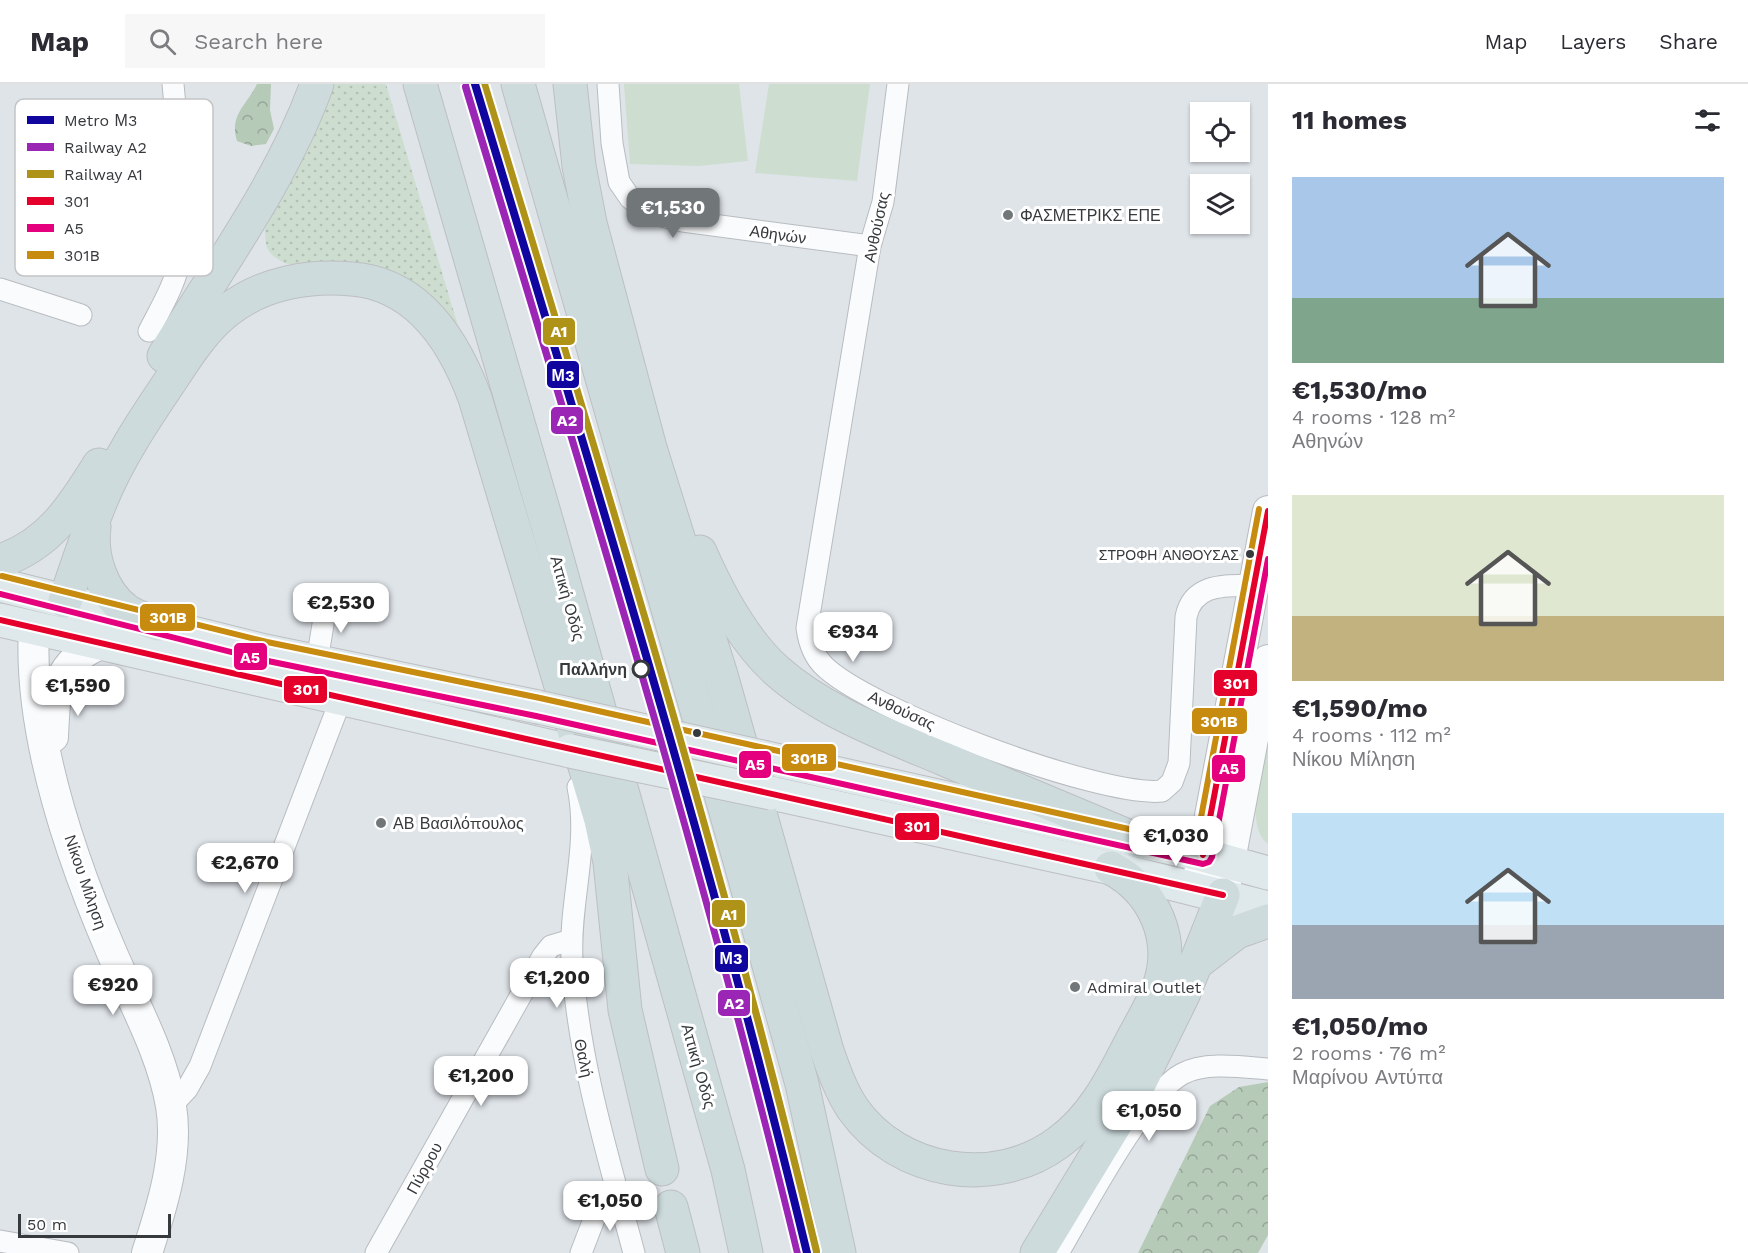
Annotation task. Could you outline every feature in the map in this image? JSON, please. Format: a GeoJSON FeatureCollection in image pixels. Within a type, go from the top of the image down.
{"type":"FeatureCollection","features":[{"type":"Feature","properties":{"kind":"highway"},"geometry":{"type":"LineString","coordinates":[[54,599],[89,500],[185,321],[260,204],[285,159],[317,84]]}},
{"type":"Feature","properties":{"kind":"highway","name":"Αττική Οδός"},"geometry":{"type":"LineString","coordinates":[[420,84],[549,530],[712,1113],[746,1253]]}},
{"type":"Feature","properties":{"kind":"highway"},"geometry":{"type":"LineString","coordinates":[[518,84],[747,883],[801,1084],[839,1253]]}},
{"type":"Feature","properties":{"kind":"highway"},"geometry":{"type":"LineString","coordinates":[[570,84],[584,195],[650,448],[721,675],[827,1051],[840,1084],[854,1109],[885,1141],[929,1163],[959,1169],[994,1169],[1023,1161],[1048,1150],[1070,1133],[1091,1111],[1109,1084],[1152,1002],[1159,987],[1164,959],[1162,930],[1154,909],[1139,887],[1111,868]]}},
{"type":"Feature","properties":{"kind":"highway"},"geometry":{"type":"LineString","coordinates":[[0,561],[38,543],[89,500],[125,452],[184,361],[214,323],[227,310],[248,297],[299,280],[330,277],[362,279],[392,289],[420,307],[443,332],[461,362],[475,398],[601,820],[610,862],[625,1010],[662,1169]]}},
{"type":"Feature","properties":{"kind":"highway"},"geometry":{"type":"LineString","coordinates":[[622,335],[690,530],[716,588],[748,637],[775,669],[802,690],[889,736],[1137,840]]}},
{"type":"Feature","properties":{"kind":"highway"},"geometry":{"type":"LineString","coordinates":[[89,500],[100,574],[116,600],[128,611],[158,624]]}},
{"type":"Feature","properties":{"kind":"highway"},"geometry":{"type":"LineString","coordinates":[[1037,1253],[1126,1109],[1197,963],[1210,892]]}},
{"type":"Feature","properties":{"kind":"highway"},"geometry":{"type":"LineString","coordinates":[[1197,963],[1228,937],[1268,921]]}},
{"type":"Feature","properties":{"kind":"highway"},"geometry":{"type":"LineString","coordinates":[[671,1207],[683,1253]]}},
{"type":"Feature","properties":{"kind":"main road"},"geometry":{"type":"LineString","coordinates":[[0,585],[317,661],[538,707],[1137,840],[1268,873]]}},
{"type":"Feature","properties":{"kind":"main road"},"geometry":{"type":"LineString","coordinates":[[45,631],[54,599]]}},
{"type":"Feature","properties":{"kind":"main road"},"geometry":{"type":"LineString","coordinates":[[0,620],[570,751],[1111,868],[1268,908]]}},
{"type":"Feature","properties":{"kind":"street"},"geometry":{"type":"LineString","coordinates":[[173,84],[174,99]]}},
{"type":"Feature","properties":{"kind":"street","name":"Αθηνών"},"geometry":{"type":"LineString","coordinates":[[608,84],[612,143],[619,182],[630,198],[649,213],[683,221],[870,246]]}},
{"type":"Feature","properties":{"kind":"street","name":"Ανθούσας"},"geometry":{"type":"LineString","coordinates":[[898,84],[883,202],[870,246],[807,628],[809,644],[822,665],[877,700],[930,725],[1006,754],[1113,787],[1147,793],[1162,791],[1172,782],[1179,762],[1189,604],[1200,593],[1212,588],[1255,585]]}},
{"type":"Feature","properties":{"kind":"street"},"geometry":{"type":"LineString","coordinates":[[148,331],[176,276]]}},
{"type":"Feature","properties":{"kind":"street"},"geometry":{"type":"LineString","coordinates":[[0,289],[81,315]]}},
{"type":"Feature","properties":{"kind":"street"},"geometry":{"type":"LineString","coordinates":[[1217,859],[1255,585],[1268,511]]}},
{"type":"Feature","properties":{"kind":"street"},"geometry":{"type":"LineString","coordinates":[[317,661],[327,600]]}},
{"type":"Feature","properties":{"kind":"street","name":"Νίκου Μίληση"},"geometry":{"type":"LineString","coordinates":[[45,631],[32,657],[36,702],[54,785],[89,899],[157,1056],[171,1106],[172,1132],[166,1186],[147,1253]]}},
{"type":"Feature","properties":{"kind":"street","name":"Νίκου Μίληση"},"geometry":{"type":"LineString","coordinates":[[54,785],[54,718],[61,679],[76,656],[101,644]]}},
{"type":"Feature","properties":{"kind":"street"},"geometry":{"type":"LineString","coordinates":[[1210,892],[1268,660]]}},
{"type":"Feature","properties":{"kind":"street"},"geometry":{"type":"LineString","coordinates":[[171,1106],[187,1089],[200,1066],[341,699]]}},
{"type":"Feature","properties":{"kind":"street","name":"Θαλή"},"geometry":{"type":"LineString","coordinates":[[570,751],[582,806],[583,848],[572,912],[571,940],[579,1037],[634,1253]]}},
{"type":"Feature","properties":{"kind":"street","name":"Πύρρου"},"geometry":{"type":"LineString","coordinates":[[376,1253],[543,956],[551,946],[571,940]]}},
{"type":"Feature","properties":{"kind":"street"},"geometry":{"type":"LineString","coordinates":[[1058,1253],[1147,1107],[1169,1084],[1182,1074],[1197,1069],[1268,1070]]}},
{"type":"Feature","properties":{"kind":"street"},"geometry":{"type":"LineString","coordinates":[[581,1253],[599,1206],[619,1195]]}},
{"type":"Feature","properties":{"kind":"street"},"geometry":{"type":"LineString","coordinates":[[0,1241],[68,1253]]}},
{"type":"Feature","properties":{"kind":"green space"},"geometry":{"type":"Polygon","coordinates":[[[257,84],[271,84],[270,110],[274,129],[266,144],[251,146],[237,141],[235,124],[240,111],[257,84]]]}},
{"type":"Feature","properties":{"kind":"green space"},"geometry":{"type":"Polygon","coordinates":[[[334,84],[386,84],[458,326],[434,300],[284,263],[268,250],[265,229],[314,135],[334,84]]]}},
{"type":"Feature","properties":{"kind":"green space"},"geometry":{"type":"Polygon","coordinates":[[[624,84],[739,84],[748,161],[699,166],[630,164],[624,84]]]}},
{"type":"Feature","properties":{"kind":"green space"},"geometry":{"type":"Polygon","coordinates":[[[769,84],[870,84],[857,181],[755,173],[769,84]]]}},
{"type":"Feature","properties":{"kind":"green space"},"geometry":{"type":"Polygon","coordinates":[[[1268,737],[1268,844],[1261,836],[1256,810],[1259,778],[1268,737]]]}},
{"type":"Feature","properties":{"kind":"green space"},"geometry":{"type":"Polygon","coordinates":[[[1268,1082],[1268,1235],[1258,1253],[1138,1253],[1210,1106],[1239,1087],[1268,1082]]]}},
{"type":"Feature","properties":{"kind":"metro line","name":"Μ3"},"geometry":{"type":"LineString","coordinates":[[475,84],[691,812],[732,959],[807,1253]]}},
{"type":"Feature","properties":{"kind":"rail line","name":"A1"},"geometry":{"type":"LineString","coordinates":[[484,84],[700,811],[816,1251]]}},
{"type":"Feature","properties":{"kind":"rail line","name":"A2"},"geometry":{"type":"LineString","coordinates":[[466,87],[682,813],[798,1253]]}},
{"type":"Feature","properties":{"kind":"transit line","name":"301B"},"geometry":{"type":"LineString","coordinates":[[2,576],[267,642],[540,698],[1196,844],[1259,509]]}},
{"type":"Feature","properties":{"kind":"transit line","name":"301"},"geometry":{"type":"LineString","coordinates":[[1203,855],[1268,511]]}},
{"type":"Feature","properties":{"kind":"transit line","name":"A5"},"geometry":{"type":"LineString","coordinates":[[0,594],[263,660],[536,716],[1203,864],[1209,862],[1212,857],[1268,559]]}},
{"type":"Feature","properties":{"kind":"transit line","name":"301"},"geometry":{"type":"LineString","coordinates":[[0,620],[1223,895]]}},
{"type":"Feature","properties":{"kind":"place","name":"ΦΑΣΜΕΤΡΙΚΣ ΕΠΕ"},"geometry":{"type":"Point","coordinates":[1008,215]}},
{"type":"Feature","properties":{"kind":"place","name":"ΣΤΡΟΦΗ ΑΝΘΟΥΣΑΣ"},"geometry":{"type":"Point","coordinates":[1250,554]}},
{"type":"Feature","properties":{"kind":"place","name":"Παλλήνη"},"geometry":{"type":"Point","coordinates":[641,669]}},
{"type":"Feature","properties":{"kind":"place","name":"ΑΒ Βασιλόπουλος"},"geometry":{"type":"Point","coordinates":[381,823]}},
{"type":"Feature","properties":{"kind":"place","name":"Admiral Outlet"},"geometry":{"type":"Point","coordinates":[1075,987]}}]}
